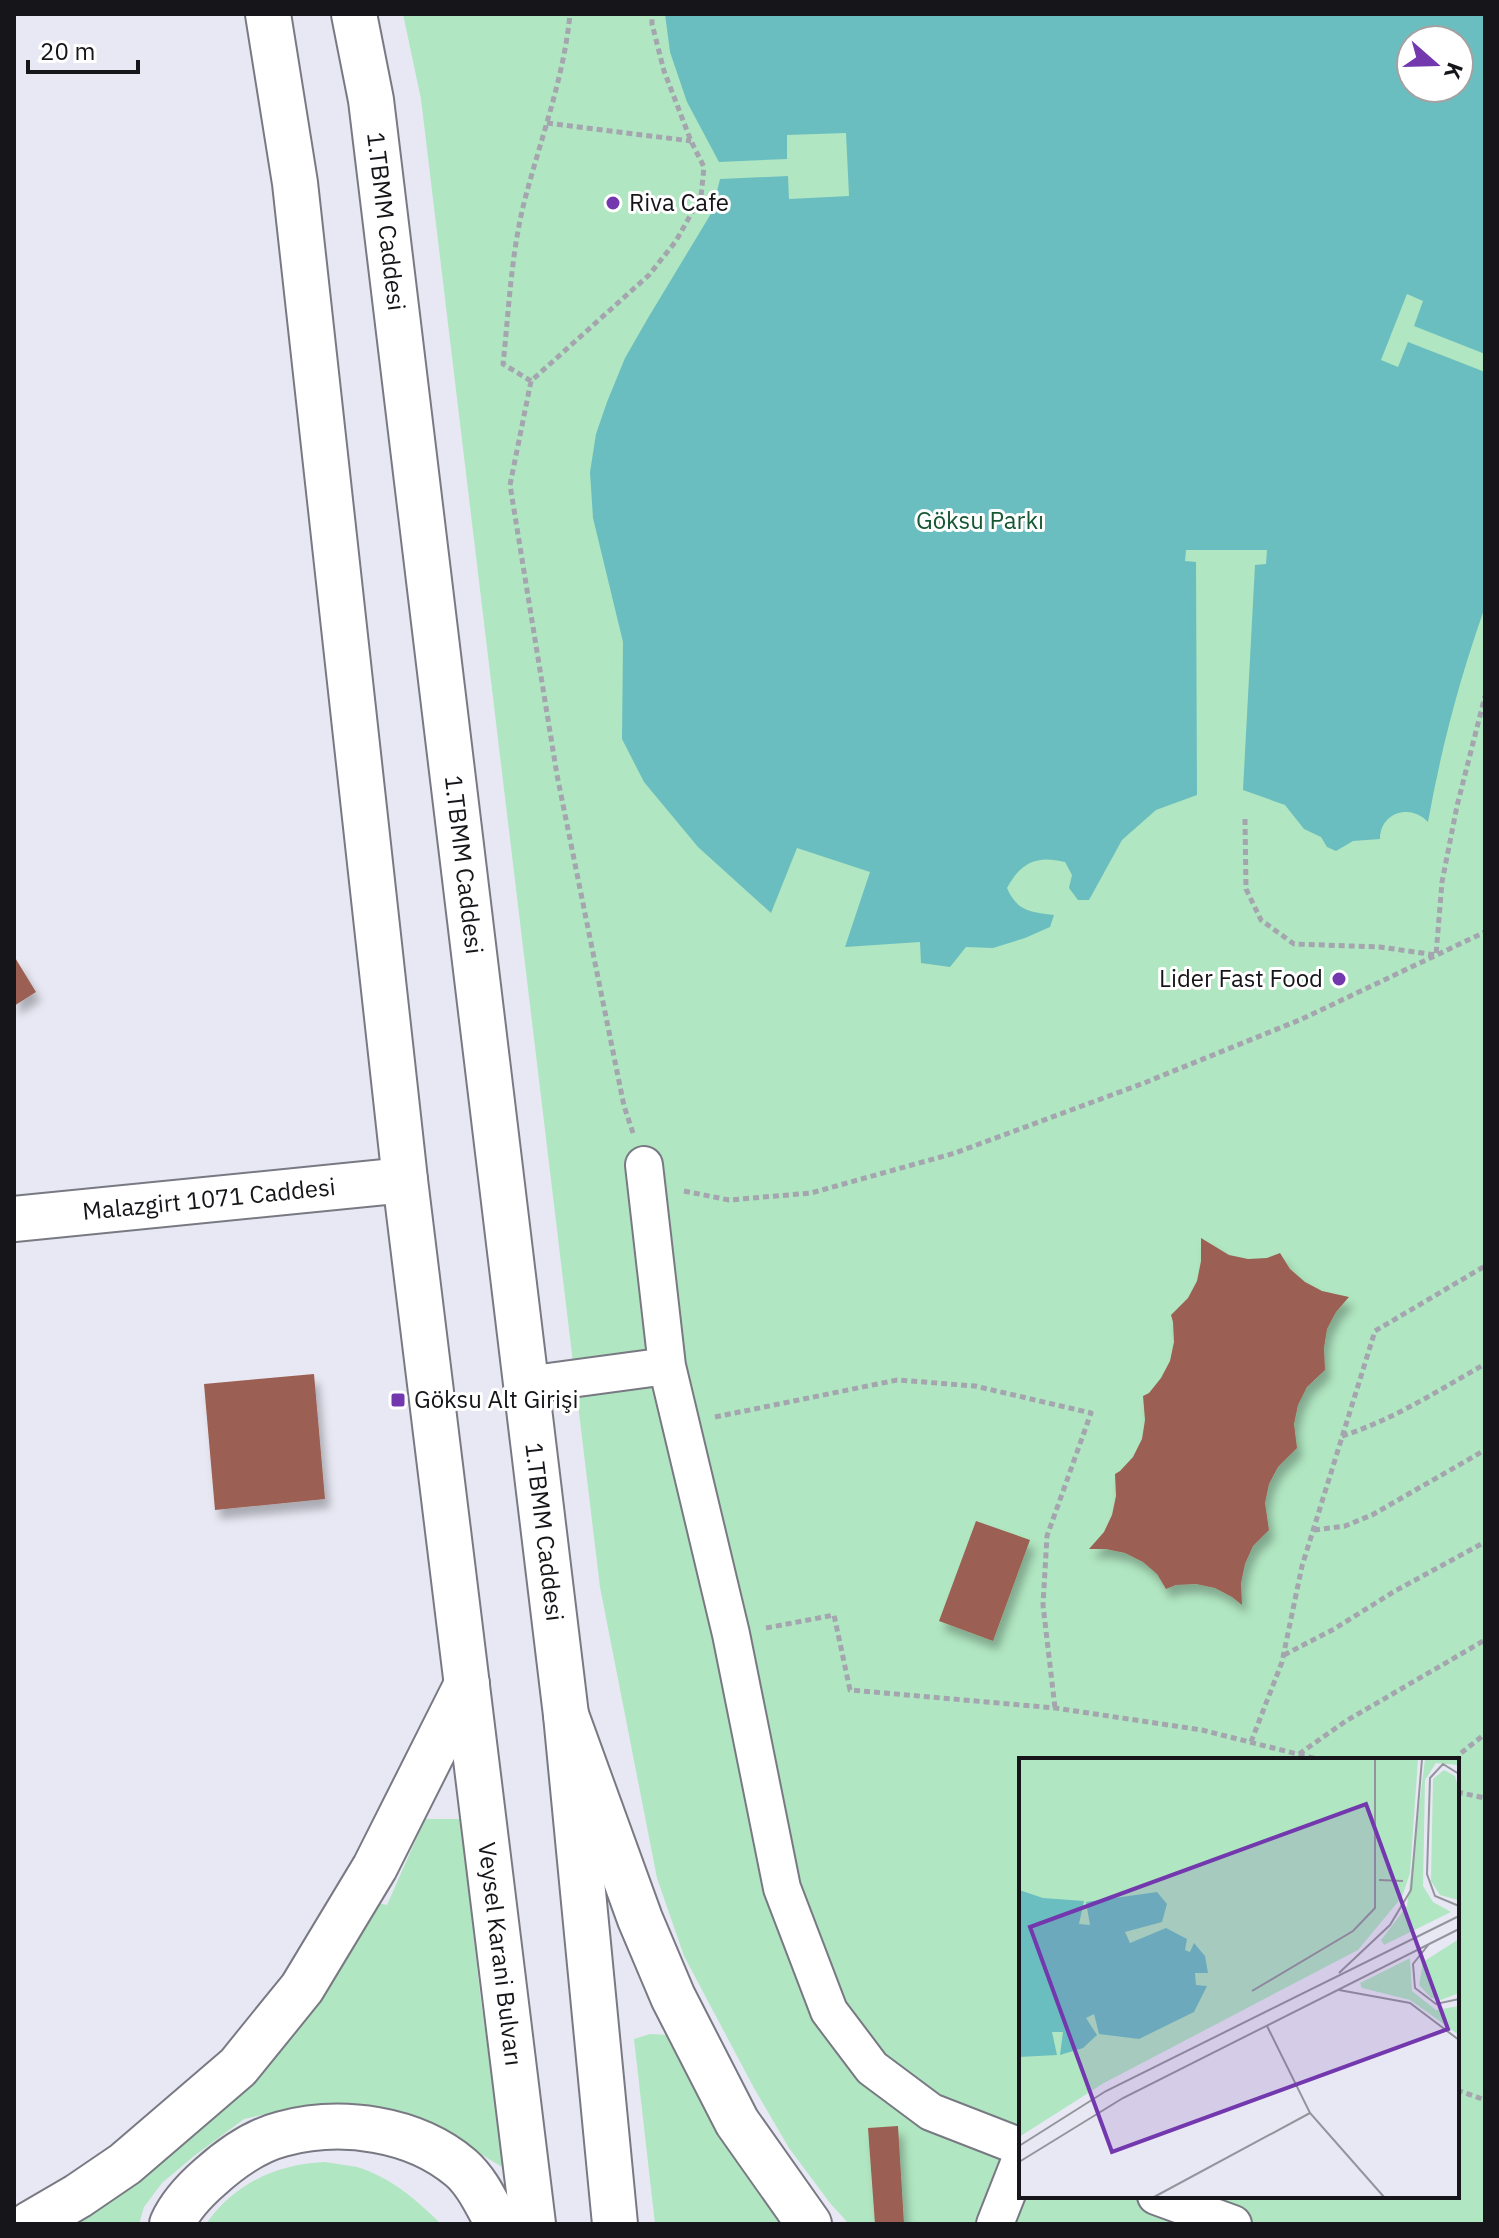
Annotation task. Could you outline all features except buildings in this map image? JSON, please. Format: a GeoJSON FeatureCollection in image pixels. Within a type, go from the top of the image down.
{"type":"FeatureCollection","features":[{"type":"Feature","properties":{"kind":"main road"},"geometry":{"type":"LineString","coordinates":[[30,2224],[125,2164],[238,2067],[302,1988],[375,1867],[467,1684],[405,1180],[295,183],[268,14]]}},
{"type":"Feature","properties":{"kind":"main road","name":"1.TBMM Caddesi"},"geometry":{"type":"LineString","coordinates":[[354,14],[371,100],[566,1715]]}},
{"type":"Feature","properties":{"kind":"main road","name":"Malazgirt 1071 Caddesi"},"geometry":{"type":"LineString","coordinates":[[14,1219],[405,1180]]}},
{"type":"Feature","properties":{"kind":"main road","name":"Veysel Karani Bulvarı"},"geometry":{"type":"LineString","coordinates":[[467,1684],[533,2224]]}},
{"type":"Feature","properties":{"kind":"main road"},"geometry":{"type":"LineString","coordinates":[[566,1715],[615,2224]]}},
{"type":"Feature","properties":{"kind":"main road"},"geometry":{"type":"LineString","coordinates":[[566,1715],[640,1919],[673,1997],[737,2122],[809,2224]]}},
{"type":"Feature","properties":{"kind":"main road"},"geometry":{"type":"LineString","coordinates":[[172,2224],[195,2190],[230,2159],[281,2134],[315,2128],[394,2133],[420,2143],[462,2169],[478,2187],[498,2224]]}},
{"type":"Feature","properties":{"kind":"street"},"geometry":{"type":"LineString","coordinates":[[644,1165],[667,1366],[731,1634],[782,1888],[829,2011],[872,2068],[931,2112],[1019,2146]]}},
{"type":"Feature","properties":{"kind":"street"},"geometry":{"type":"LineString","coordinates":[[526,1385],[667,1366]]}},
{"type":"Feature","properties":{"kind":"street"},"geometry":{"type":"LineString","coordinates":[[995,2224],[1019,2163]]}},
{"type":"Feature","properties":{"kind":"street"},"geometry":{"type":"LineString","coordinates":[[1162,2198],[1233,2224]]}},
{"type":"Feature","properties":{"kind":"path"},"geometry":{"type":"LineString","coordinates":[[531,381],[503,364],[511,282],[524,202],[547,123],[568,37],[570,14]]}},
{"type":"Feature","properties":{"kind":"path"},"geometry":{"type":"LineString","coordinates":[[652,14],[664,71],[704,167],[701,196],[676,241],[649,275],[531,381],[510,485],[557,775],[624,1106],[644,1165],[684,1191],[729,1200],[811,1193],[955,1153],[1144,1083],[1302,1019],[1485,932]]}},
{"type":"Feature","properties":{"kind":"path"},"geometry":{"type":"LineString","coordinates":[[547,123],[691,141]]}},
{"type":"Feature","properties":{"kind":"path"},"geometry":{"type":"LineString","coordinates":[[1436,955],[1442,882],[1457,806],[1485,696]]}},
{"type":"Feature","properties":{"kind":"path"},"geometry":{"type":"LineString","coordinates":[[1245,819],[1246,889],[1261,920],[1294,944],[1380,947],[1436,955]]}},
{"type":"Feature","properties":{"kind":"path"},"geometry":{"type":"LineString","coordinates":[[1251,1742],[1283,1655],[1302,1566],[1375,1331],[1485,1266]]}},
{"type":"Feature","properties":{"kind":"path"},"geometry":{"type":"LineString","coordinates":[[1342,1436],[1360,1431],[1422,1400],[1485,1364]]}},
{"type":"Feature","properties":{"kind":"path"},"geometry":{"type":"LineString","coordinates":[[681,1424],[897,1380],[975,1386],[1091,1413],[1047,1536],[1043,1605],[1055,1708]]}},
{"type":"Feature","properties":{"kind":"path"},"geometry":{"type":"LineString","coordinates":[[1313,1530],[1345,1526],[1372,1515],[1485,1450]]}},
{"type":"Feature","properties":{"kind":"path"},"geometry":{"type":"LineString","coordinates":[[1283,1655],[1485,1542]]}},
{"type":"Feature","properties":{"kind":"path"},"geometry":{"type":"LineString","coordinates":[[731,1634],[834,1615],[850,1690],[1055,1708],[1202,1730],[1314,1758]]}},
{"type":"Feature","properties":{"kind":"path"},"geometry":{"type":"LineString","coordinates":[[1299,1754],[1346,1721],[1485,1640]]}},
{"type":"Feature","properties":{"kind":"path"},"geometry":{"type":"LineString","coordinates":[[1459,1758],[1485,1734]]}},
{"type":"Feature","properties":{"kind":"path"},"geometry":{"type":"LineString","coordinates":[[1459,1792],[1485,1798]]}},
{"type":"Feature","properties":{"kind":"path"},"geometry":{"type":"LineString","coordinates":[[1459,2091],[1485,2100]]}},
{"type":"Feature","properties":{"kind":"green space","name":"Göksu Parkı"},"geometry":{"type":"Polygon","coordinates":[[[403,14],[1485,14],[1485,2224],[849,2224],[789,2148],[754,2088],[684,1956],[657,1878],[600,1587],[421,99],[403,14]]]}},
{"type":"Feature","properties":{"kind":"green space"},"geometry":{"type":"Polygon","coordinates":[[[425,1819],[461,1819],[480,1993],[504,2168],[420,2118],[381,2108],[343,2104],[301,2106],[244,2119],[162,2183],[144,2207],[139,2224],[75,2224],[129,2190],[256,2076],[313,2009],[378,1903],[387,1905],[425,1819]]]}},
{"type":"Feature","properties":{"kind":"green space"},"geometry":{"type":"Polygon","coordinates":[[[650,2034],[668,2035],[735,2156],[783,2224],[655,2224],[634,2039],[650,2034]]]}},
{"type":"Feature","properties":{"kind":"green space"},"geometry":{"type":"Polygon","coordinates":[[[325,2162],[357,2167],[381,2177],[413,2198],[441,2224],[206,2224],[230,2197],[258,2178],[290,2167],[325,2162]]]}},
{"type":"Feature","properties":{"kind":"water"},"geometry":{"type":"Polygon","coordinates":[[[665,14],[1485,14],[1485,354],[1414,326],[1423,301],[1407,294],[1381,360],[1398,367],[1408,342],[1485,372],[1485,607],[1452,713],[1428,822],[1413,813],[1398,813],[1385,822],[1380,839],[1353,841],[1336,851],[1327,847],[1321,837],[1304,829],[1285,805],[1243,790],[1255,565],[1266,564],[1267,550],[1186,550],[1185,561],[1196,562],[1197,795],[1156,810],[1122,840],[1089,900],[1078,900],[1069,888],[1072,875],[1065,862],[1038,860],[1018,872],[1007,888],[1011,896],[1025,909],[1054,915],[1050,927],[993,948],[966,947],[950,967],[921,963],[920,942],[845,947],[870,872],[797,848],[771,913],[698,847],[644,782],[622,739],[623,642],[593,518],[590,472],[596,434],[625,358],[712,212],[720,179],[788,176],[789,199],[849,196],[846,133],[787,135],[787,159],[719,162],[687,102],[670,52],[665,14]]]}},
{"type":"Feature","properties":{"kind":"place","name":"Riva Cafe"},"geometry":{"type":"Point","coordinates":[613,203]}},
{"type":"Feature","properties":{"kind":"place","name":"Lider Fast Food"},"geometry":{"type":"Point","coordinates":[1339,979]}},
{"type":"Feature","properties":{"kind":"place","name":"Göksu Alt Girişi"},"geometry":{"type":"Point","coordinates":[398,1400]}}]}
